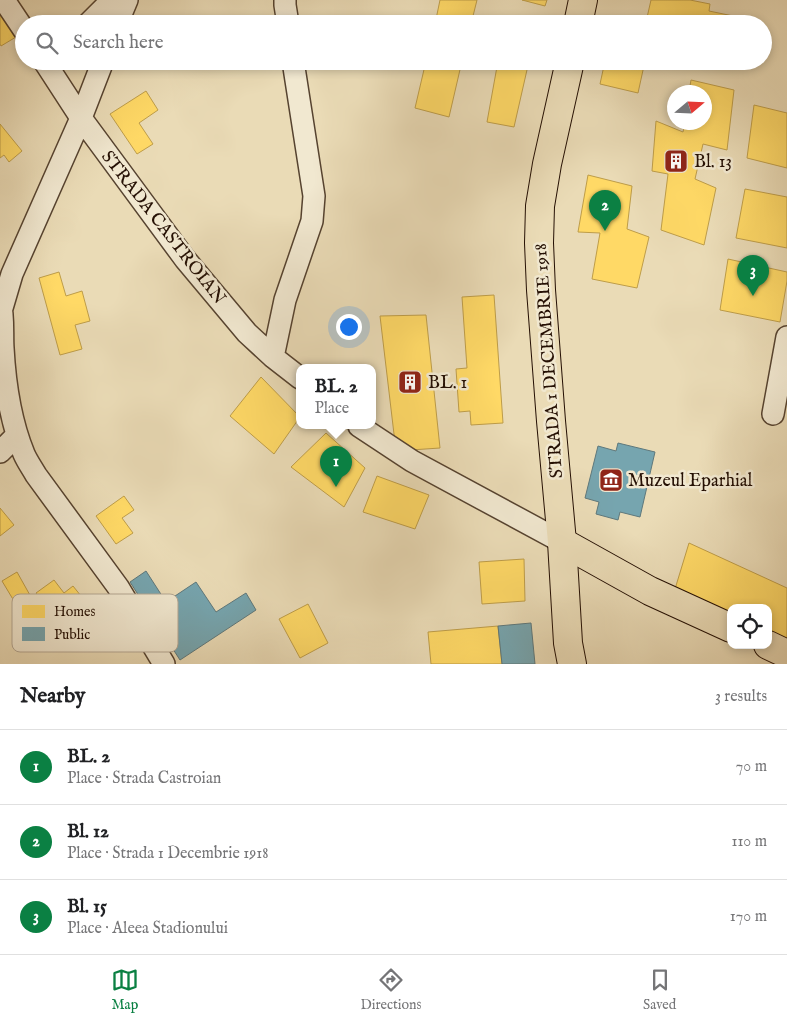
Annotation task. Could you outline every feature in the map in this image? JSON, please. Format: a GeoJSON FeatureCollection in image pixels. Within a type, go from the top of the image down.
{"type":"FeatureCollection","features":[{"type":"Feature","properties":{"kind":"main road"},"geometry":{"type":"LineString","coordinates":[[580,15],[583,0]]}},
{"type":"Feature","properties":{"kind":"main road","name":"STRADA 1 DECEMBRIE 1918"},"geometry":{"type":"LineString","coordinates":[[568,70],[547,164],[540,206],[539,243],[549,402],[562,542],[568,643],[572,664]]}},
{"type":"Feature","properties":{"kind":"main road"},"geometry":{"type":"LineString","coordinates":[[562,542],[650,590],[727,626]]}},
{"type":"Feature","properties":{"kind":"main road"},"geometry":{"type":"LineString","coordinates":[[772,647],[787,654]]}},
{"type":"Feature","properties":{"kind":"street"},"geometry":{"type":"LineString","coordinates":[[4,0],[15,16]]}},
{"type":"Feature","properties":{"kind":"street"},"geometry":{"type":"LineString","coordinates":[[97,15],[112,0]]}},
{"type":"Feature","properties":{"kind":"street"},"geometry":{"type":"LineString","coordinates":[[120,15],[126,0]]}},
{"type":"Feature","properties":{"kind":"street","name":"STRADA CASTROIAN"},"geometry":{"type":"LineString","coordinates":[[51,70],[81,118],[185,259],[247,332],[273,357],[296,375]]}},
{"type":"Feature","properties":{"kind":"street"},"geometry":{"type":"LineString","coordinates":[[100,70],[81,118],[12,274],[1,305],[2,332],[7,393],[17,435],[25,456],[122,594]]}},
{"type":"Feature","properties":{"kind":"street"},"geometry":{"type":"LineString","coordinates":[[273,357],[285,300],[312,221],[314,196],[295,70]]}},
{"type":"Feature","properties":{"kind":"street"},"geometry":{"type":"LineString","coordinates":[[773,414],[787,337]]}},
{"type":"Feature","properties":{"kind":"street"},"geometry":{"type":"LineString","coordinates":[[364,429],[412,461],[562,542]]}},
{"type":"Feature","properties":{"kind":"street"},"geometry":{"type":"LineString","coordinates":[[0,452],[17,435]]}},
{"type":"Feature","properties":{"kind":"street"},"geometry":{"type":"LineString","coordinates":[[157,652],[164,664]]}},
{"type":"Feature","properties":{"kind":"building: Homes"},"geometry":{"type":"Polygon","coordinates":[[[440,0],[477,0],[473,15],[437,15],[440,0]]]}},
{"type":"Feature","properties":{"kind":"building: Homes"},"geometry":{"type":"Polygon","coordinates":[[[522,0],[547,0],[545,6],[522,0]]]}},
{"type":"Feature","properties":{"kind":"building: Homes"},"geometry":{"type":"Polygon","coordinates":[[[651,0],[690,0],[710,4],[709,11],[728,15],[648,15],[651,0]]]}},
{"type":"Feature","properties":{"kind":"building: Homes"},"geometry":{"type":"Polygon","coordinates":[[[0,11],[15,38],[1,46],[0,11]]]}},
{"type":"Feature","properties":{"kind":"building: Homes"},"geometry":{"type":"Polygon","coordinates":[[[424,70],[460,70],[449,117],[415,108],[424,70]]]}},
{"type":"Feature","properties":{"kind":"building: Homes"},"geometry":{"type":"Polygon","coordinates":[[[496,70],[527,70],[514,127],[487,122],[496,70]]]}},
{"type":"Feature","properties":{"kind":"building: Homes"},"geometry":{"type":"Polygon","coordinates":[[[603,70],[643,70],[638,93],[600,84],[603,70]]]}},
{"type":"Feature","properties":{"kind":"building: Homes","name":"Bl. 13"},"geometry":{"type":"Polygon","coordinates":[[[691,80],[734,90],[727,150],[703,144],[695,179],[716,188],[704,245],[661,230],[668,174],[652,171],[656,121],[667,125],[667,130],[683,132],[683,130],[712,130],[712,85],[690,85],[691,80]]]}},
{"type":"Feature","properties":{"kind":"building: Homes"},"geometry":{"type":"Polygon","coordinates":[[[146,91],[158,110],[139,123],[153,144],[137,154],[110,114],[146,91]]]}},
{"type":"Feature","properties":{"kind":"building: Homes"},"geometry":{"type":"Polygon","coordinates":[[[754,105],[787,113],[787,168],[747,158],[754,105]]]}},
{"type":"Feature","properties":{"kind":"building: Homes"},"geometry":{"type":"Polygon","coordinates":[[[0,124],[22,151],[9,162],[4,155],[0,158],[0,124]]]}},
{"type":"Feature","properties":{"kind":"building: Homes"},"geometry":{"type":"Polygon","coordinates":[[[588,175],[632,186],[627,229],[649,237],[637,288],[592,279],[600,233],[578,232],[588,175]]]}},
{"type":"Feature","properties":{"kind":"building: Homes"},"geometry":{"type":"Polygon","coordinates":[[[745,189],[787,197],[787,248],[736,238],[745,189]]]}},
{"type":"Feature","properties":{"kind":"building: Homes"},"geometry":{"type":"Polygon","coordinates":[[[728,259],[787,272],[780,322],[720,310],[728,259]]]}},
{"type":"Feature","properties":{"kind":"building: Homes"},"geometry":{"type":"Polygon","coordinates":[[[59,272],[66,296],[82,291],[90,321],[75,325],[82,349],[60,355],[39,278],[59,272]]]}},
{"type":"Feature","properties":{"kind":"building: Homes"},"geometry":{"type":"Polygon","coordinates":[[[494,295],[503,423],[471,425],[470,411],[459,412],[456,369],[467,368],[462,297],[494,295]]]}},
{"type":"Feature","properties":{"kind":"building: Homes","name":"BL. 1"},"geometry":{"type":"Polygon","coordinates":[[[426,315],[440,448],[396,451],[380,316],[426,315]]]}},
{"type":"Feature","properties":{"kind":"building: Homes"},"geometry":{"type":"Polygon","coordinates":[[[261,377],[296,413],[296,423],[274,454],[230,416],[261,377]]]}},
{"type":"Feature","properties":{"kind":"building: Homes"},"geometry":{"type":"Polygon","coordinates":[[[326,433],[365,468],[344,507],[291,467],[326,433]]]}},
{"type":"Feature","properties":{"kind":"building: Homes"},"geometry":{"type":"Polygon","coordinates":[[[377,476],[429,495],[415,529],[363,512],[377,476]]]}},
{"type":"Feature","properties":{"kind":"building: Homes"},"geometry":{"type":"Polygon","coordinates":[[[124,496],[134,510],[122,518],[133,533],[116,544],[96,516],[124,496]]]}},
{"type":"Feature","properties":{"kind":"building: Homes"},"geometry":{"type":"Polygon","coordinates":[[[0,508],[14,525],[0,536],[0,508]]]}},
{"type":"Feature","properties":{"kind":"building: Homes"},"geometry":{"type":"Polygon","coordinates":[[[689,543],[787,588],[787,641],[772,634],[772,604],[727,604],[727,613],[675,589],[689,543]]]}},
{"type":"Feature","properties":{"kind":"building: Homes"},"geometry":{"type":"Polygon","coordinates":[[[524,559],[525,601],[482,604],[479,562],[524,559]]]}},
{"type":"Feature","properties":{"kind":"building: Homes"},"geometry":{"type":"Polygon","coordinates":[[[17,572],[29,594],[12,594],[12,598],[2,581],[17,572]]]}},
{"type":"Feature","properties":{"kind":"building: Homes"},"geometry":{"type":"Polygon","coordinates":[[[54,580],[64,593],[73,586],[79,594],[37,594],[54,580]]]}},
{"type":"Feature","properties":{"kind":"building: Homes"},"geometry":{"type":"Polygon","coordinates":[[[308,604],[328,643],[300,658],[279,619],[308,604]]]}},
{"type":"Feature","properties":{"kind":"building: Homes"},"geometry":{"type":"Polygon","coordinates":[[[498,626],[502,664],[431,664],[428,632],[498,626]]]}},
{"type":"Feature","properties":{"kind":"building: Public"},"geometry":{"type":"Polygon","coordinates":[[[618,443],[655,452],[640,517],[620,512],[618,520],[596,514],[599,502],[585,498],[598,446],[616,451],[618,443]]]}},
{"type":"Feature","properties":{"kind":"building: Public"},"geometry":{"type":"Polygon","coordinates":[[[146,571],[161,594],[138,594],[130,582],[146,571]]]}},
{"type":"Feature","properties":{"kind":"building: Public"},"geometry":{"type":"Polygon","coordinates":[[[196,582],[216,612],[246,593],[256,610],[180,660],[175,652],[178,652],[178,594],[196,582]]]}},
{"type":"Feature","properties":{"kind":"building: Public"},"geometry":{"type":"Polygon","coordinates":[[[531,623],[535,664],[502,664],[498,626],[531,623]]]}},
{"type":"Feature","properties":{"kind":"place","name":"Bl. 13"},"geometry":{"type":"Point","coordinates":[676,161]}},
{"type":"Feature","properties":{"kind":"place","name":"Bl. 12"},"geometry":{"type":"Point","coordinates":[605,231]}},
{"type":"Feature","properties":{"kind":"place","name":"Bl. 15"},"geometry":{"type":"Point","coordinates":[753,296]}},
{"type":"Feature","properties":{"kind":"place","name":"BL. 1"},"geometry":{"type":"Point","coordinates":[410,382]}},
{"type":"Feature","properties":{"kind":"place","name":"Muzeul Eparhial"},"geometry":{"type":"Point","coordinates":[611,480]}},
{"type":"Feature","properties":{"kind":"place","name":"BL. 2"},"geometry":{"type":"Point","coordinates":[336,487]}}]}
